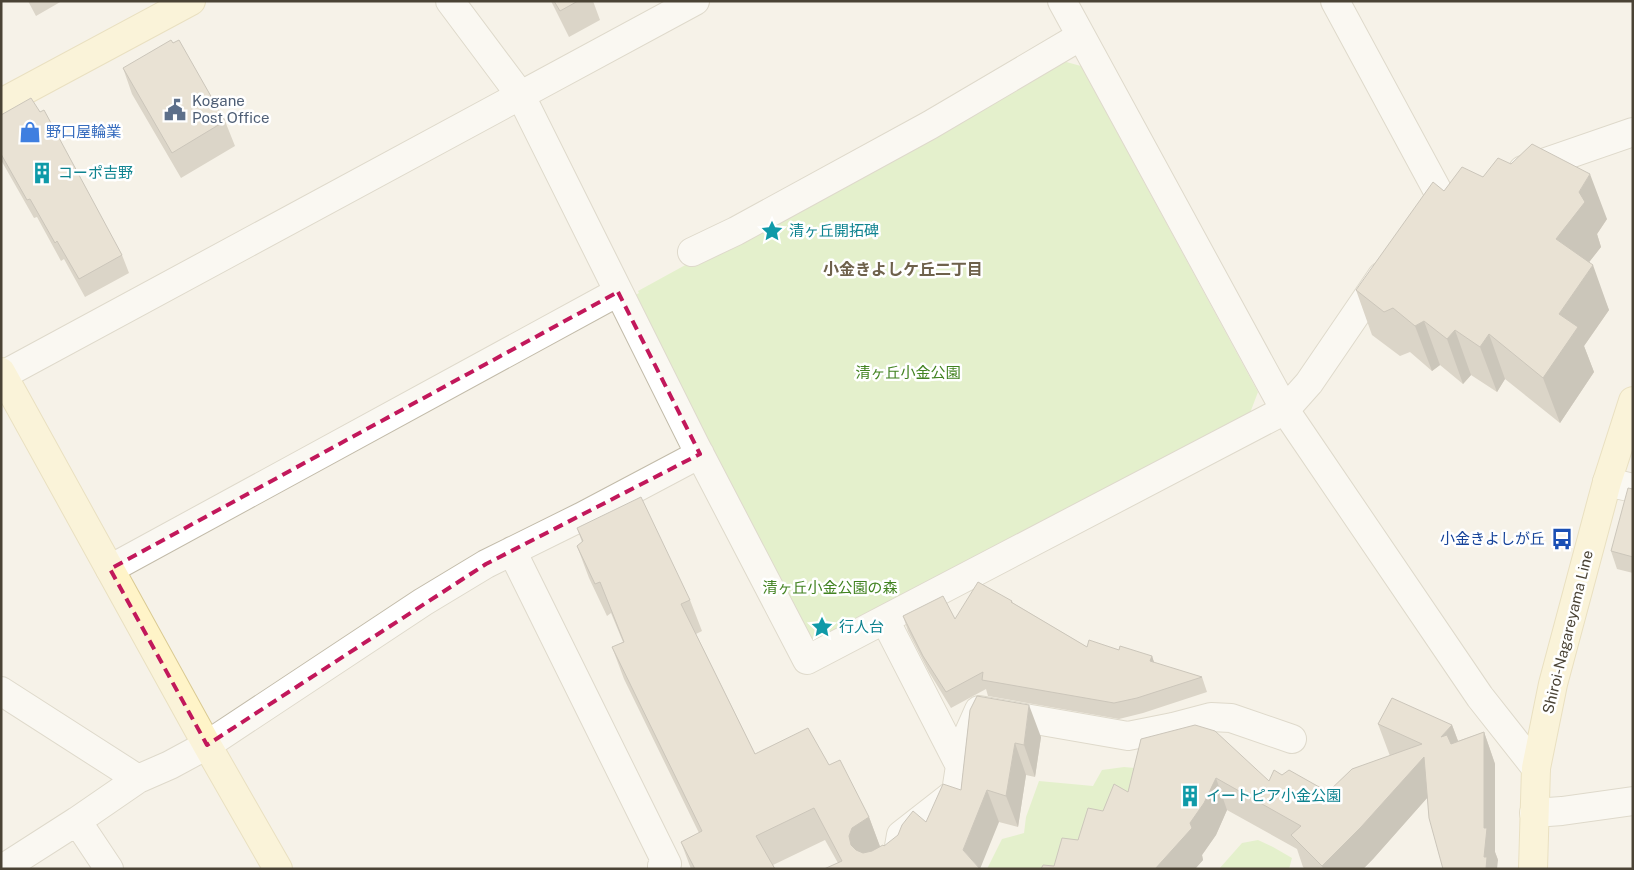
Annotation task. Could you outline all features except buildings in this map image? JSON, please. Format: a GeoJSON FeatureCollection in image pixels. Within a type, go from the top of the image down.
{"type":"FeatureCollection","features":[{"type":"Feature","properties":{"kind":"street"},"geometry":{"type":"LineString","coordinates":[[1,103],[191,1]]}},
{"type":"Feature","properties":{"kind":"street"},"geometry":{"type":"LineString","coordinates":[[450,1],[521,96],[618,292],[806,660],[1285,410],[1309,383],[1396,256]]}},
{"type":"Feature","properties":{"kind":"street"},"geometry":{"type":"LineString","coordinates":[[278,869],[207,745],[2,373],[521,96],[694,1]]}},
{"type":"Feature","properties":{"kind":"street"},"geometry":{"type":"LineString","coordinates":[[1062,1],[1285,410],[1480,697],[1536,768]]}},
{"type":"Feature","properties":{"kind":"street"},"geometry":{"type":"LineString","coordinates":[[1335,1],[1442,201]]}},
{"type":"Feature","properties":{"kind":"street"},"geometry":{"type":"LineString","coordinates":[[692,252],[736,231],[930,125],[1081,36]]}},
{"type":"Feature","properties":{"kind":"street"},"geometry":{"type":"LineString","coordinates":[[1497,178],[1633,132]]}},
{"type":"Feature","properties":{"kind":"street"},"geometry":{"type":"LineString","coordinates":[[110,569],[618,292]]}},
{"type":"Feature","properties":{"kind":"street","name":"Shiroi-Nagareyama Line"},"geometry":{"type":"LineString","coordinates":[[1533,869],[1536,768],[1553,684],[1607,482],[1633,401]]}},
{"type":"Feature","properties":{"kind":"street"},"geometry":{"type":"LineString","coordinates":[[2,869],[138,779],[170,765],[207,745],[423,602],[512,551],[700,454]]}},
{"type":"Feature","properties":{"kind":"street"},"geometry":{"type":"LineString","coordinates":[[1607,482],[1633,488]]}},
{"type":"Feature","properties":{"kind":"street"},"geometry":{"type":"LineString","coordinates":[[512,551],[667,864],[662,866],[663,869]]}},
{"type":"Feature","properties":{"kind":"street"},"geometry":{"type":"LineString","coordinates":[[885,620],[960,766]]}},
{"type":"Feature","properties":{"kind":"street"},"geometry":{"type":"LineString","coordinates":[[1,691],[138,779]]}},
{"type":"Feature","properties":{"kind":"street"},"geometry":{"type":"LineString","coordinates":[[876,869],[897,858],[901,835],[956,792],[963,746],[979,710],[1128,736],[1211,717],[1231,718],[1292,739]]}},
{"type":"Feature","properties":{"kind":"street"},"geometry":{"type":"LineString","coordinates":[[1534,813],[1562,811],[1633,800]]}},
{"type":"Feature","properties":{"kind":"street"},"geometry":{"type":"LineString","coordinates":[[77,821],[109,869]]}},
{"type":"Feature","properties":{"kind":"highlighted area"},"geometry":{"type":"Polygon","coordinates":[[[618,292],[700,454],[486,564],[207,745],[110,569],[618,292]]]}},
{"type":"Feature","properties":{"kind":"green space","name":"清ヶ丘小金公園"},"geometry":{"type":"Polygon","coordinates":[[[1059,60],[1081,66],[1258,392],[1250,413],[815,648],[634,296],[639,293],[638,291],[1059,60]]]}},
{"type":"Feature","properties":{"kind":"green space"},"geometry":{"type":"Polygon","coordinates":[[[1124,767],[1146,769],[1135,808],[1068,869],[987,869],[1002,839],[1024,833],[1026,817],[1039,781],[1093,786],[1102,770],[1124,767]]]}},
{"type":"Feature","properties":{"kind":"green space"},"geometry":{"type":"Polygon","coordinates":[[[1258,840],[1292,858],[1289,869],[1219,869],[1242,843],[1258,840]]]}},
{"type":"Feature","properties":{"kind":"place","name":"Kogane Post Office"},"geometry":{"type":"Point","coordinates":[175,110]}},
{"type":"Feature","properties":{"kind":"place","name":"野口屋輪業"},"geometry":{"type":"Point","coordinates":[30,132]}},
{"type":"Feature","properties":{"kind":"place","name":"コーポ吉野"},"geometry":{"type":"Point","coordinates":[42,173]}},
{"type":"Feature","properties":{"kind":"place","name":"清ヶ丘開拓碑"},"geometry":{"type":"Point","coordinates":[772,231]}},
{"type":"Feature","properties":{"kind":"place","name":"小金きよしが丘"},"geometry":{"type":"Point","coordinates":[1562,539]}},
{"type":"Feature","properties":{"kind":"place","name":"行人台"},"geometry":{"type":"Point","coordinates":[822,627]}},
{"type":"Feature","properties":{"kind":"place","name":"イートピア小金公園"},"geometry":{"type":"Point","coordinates":[1190,796]}},
{"type":"Feature","properties":{"kind":"district","name":"小金きよしケ丘二丁目"},"geometry":{"type":"Point","coordinates":[903,269]}},
{"type":"Feature","properties":{"kind":"park label","name":"清ヶ丘小金公園の森"},"geometry":{"type":"Point","coordinates":[830,588]}}]}
